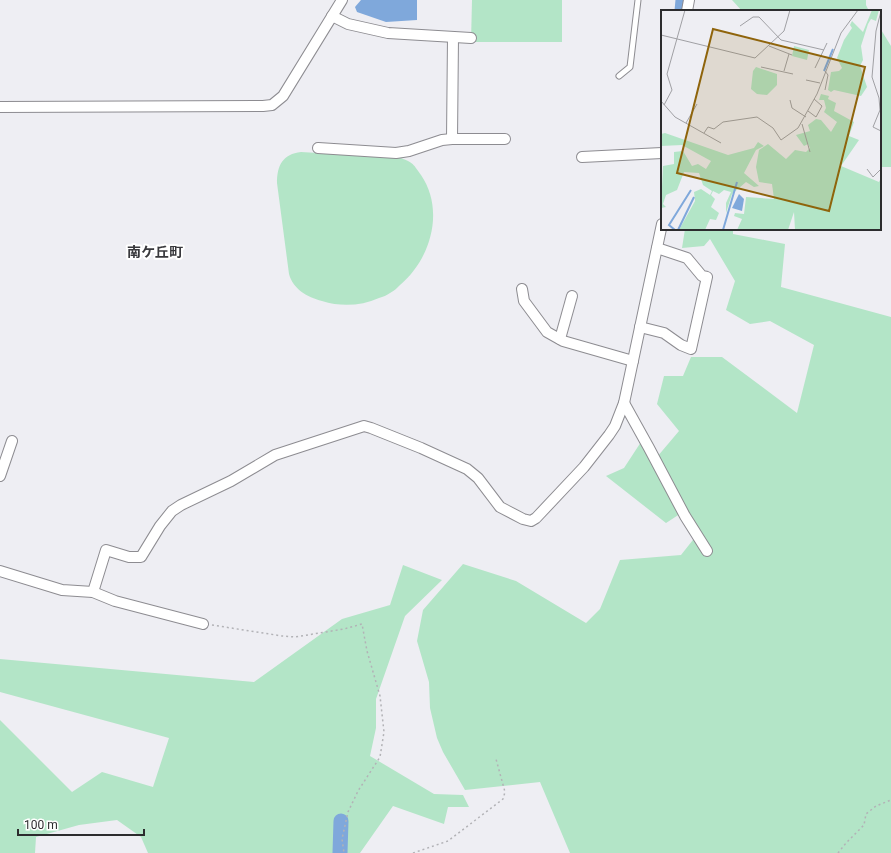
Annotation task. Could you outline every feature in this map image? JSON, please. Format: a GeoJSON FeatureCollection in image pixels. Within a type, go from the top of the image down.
{"type":"FeatureCollection","features":[{"type":"Feature","properties":{"kind":"street"},"geometry":{"type":"LineString","coordinates":[[0,107],[263,106],[272,104],[283,96],[342,0]]}},
{"type":"Feature","properties":{"kind":"street"},"geometry":{"type":"LineString","coordinates":[[687,10],[688,0]]}},
{"type":"Feature","properties":{"kind":"street"},"geometry":{"type":"LineString","coordinates":[[332,16],[348,24],[388,33],[471,38]]}},
{"type":"Feature","properties":{"kind":"street"},"geometry":{"type":"LineString","coordinates":[[452,138],[453,37]]}},
{"type":"Feature","properties":{"kind":"street"},"geometry":{"type":"LineString","coordinates":[[318,148],[396,153],[409,151],[452,138],[505,139]]}},
{"type":"Feature","properties":{"kind":"street"},"geometry":{"type":"LineString","coordinates":[[582,157],[661,153]]}},
{"type":"Feature","properties":{"kind":"street"},"geometry":{"type":"LineString","coordinates":[[93,592],[106,550],[129,557],[141,557],[160,526],[172,511],[181,505],[231,481],[275,455],[364,426],[421,448],[467,469],[478,478],[500,507],[523,519],[530,521],[536,518],[584,467],[615,426],[624,403],[661,229]]}},
{"type":"Feature","properties":{"kind":"street"},"geometry":{"type":"LineString","coordinates":[[640,327],[664,333],[681,345],[690,349],[708,278],[702,276],[687,258],[657,248]]}},
{"type":"Feature","properties":{"kind":"street"},"geometry":{"type":"LineString","coordinates":[[522,289],[524,301],[547,332],[563,341],[633,360]]}},
{"type":"Feature","properties":{"kind":"street"},"geometry":{"type":"LineString","coordinates":[[560,339],[572,296]]}},
{"type":"Feature","properties":{"kind":"street"},"geometry":{"type":"LineString","coordinates":[[624,403],[685,516],[707,551]]}},
{"type":"Feature","properties":{"kind":"street"},"geometry":{"type":"LineString","coordinates":[[0,476],[12,441]]}},
{"type":"Feature","properties":{"kind":"street"},"geometry":{"type":"LineString","coordinates":[[0,571],[62,590],[93,592],[115,601],[203,624]]}},
{"type":"Feature","properties":{"kind":"lane"},"geometry":{"type":"LineString","coordinates":[[619,76],[630,67],[638,0]]}},
{"type":"Feature","properties":{"kind":"path"},"geometry":{"type":"LineString","coordinates":[[203,624],[295,637],[344,629],[362,624],[367,651],[380,696],[384,732],[380,757],[358,791],[348,812],[342,839],[344,853]]}},
{"type":"Feature","properties":{"kind":"path"},"geometry":{"type":"LineString","coordinates":[[413,853],[448,842],[503,799],[505,792],[496,759]]}},
{"type":"Feature","properties":{"kind":"path"},"geometry":{"type":"LineString","coordinates":[[838,853],[846,842],[864,825],[866,814],[876,806],[891,800]]}},
{"type":"Feature","properties":{"kind":"green space"},"geometry":{"type":"Polygon","coordinates":[[[472,0],[562,0],[562,42],[471,42],[472,0]]]}},
{"type":"Feature","properties":{"kind":"green space"},"geometry":{"type":"Polygon","coordinates":[[[732,0],[866,0],[866,5],[868,10],[741,10],[732,0]]]}},
{"type":"Feature","properties":{"kind":"green space"},"geometry":{"type":"Polygon","coordinates":[[[881,30],[891,46],[891,167],[881,167],[881,30]]]}},
{"type":"Feature","properties":{"kind":"green space"},"geometry":{"type":"Polygon","coordinates":[[[301,152],[401,158],[413,164],[421,175],[428,189],[432,203],[433,218],[431,233],[427,248],[420,262],[411,274],[393,291],[383,297],[365,303],[344,305],[329,303],[306,295],[294,284],[289,274],[277,177],[280,166],[285,158],[301,152]]]}},
{"type":"Feature","properties":{"kind":"green space"},"geometry":{"type":"Polygon","coordinates":[[[685,230],[733,230],[733,234],[785,244],[781,287],[891,317],[891,853],[570,853],[540,782],[465,790],[443,752],[437,738],[430,708],[429,682],[417,641],[423,610],[463,564],[516,581],[586,623],[600,609],[620,560],[681,555],[700,531],[686,510],[666,523],[606,476],[624,468],[641,442],[657,457],[679,431],[657,404],[664,376],[683,376],[691,357],[722,357],[797,413],[814,345],[770,321],[750,324],[726,310],[735,281],[710,239],[704,246],[682,248],[685,230]]]}},
{"type":"Feature","properties":{"kind":"green space"},"geometry":{"type":"Polygon","coordinates":[[[403,565],[442,580],[405,616],[376,699],[376,728],[370,756],[434,794],[463,795],[469,807],[448,807],[444,824],[393,806],[360,853],[148,853],[141,837],[117,820],[79,825],[36,837],[35,853],[0,853],[0,720],[72,792],[102,772],[153,787],[169,738],[0,692],[0,659],[254,682],[342,619],[390,605],[403,565]]]}},
{"type":"Feature","properties":{"kind":"water"},"geometry":{"type":"Polygon","coordinates":[[[361,0],[417,0],[417,20],[386,22],[357,12],[355,7],[361,0]]]}},
{"type":"Feature","properties":{"kind":"waterway"},"geometry":{"type":"LineString","coordinates":[[682,10],[683,0]]}},
{"type":"Feature","properties":{"kind":"waterway"},"geometry":{"type":"LineString","coordinates":[[340,853],[341,821]]}},
{"type":"Feature","properties":{"kind":"district","name":"南ケ丘町"},"geometry":{"type":"Point","coordinates":[155,252]}}]}
